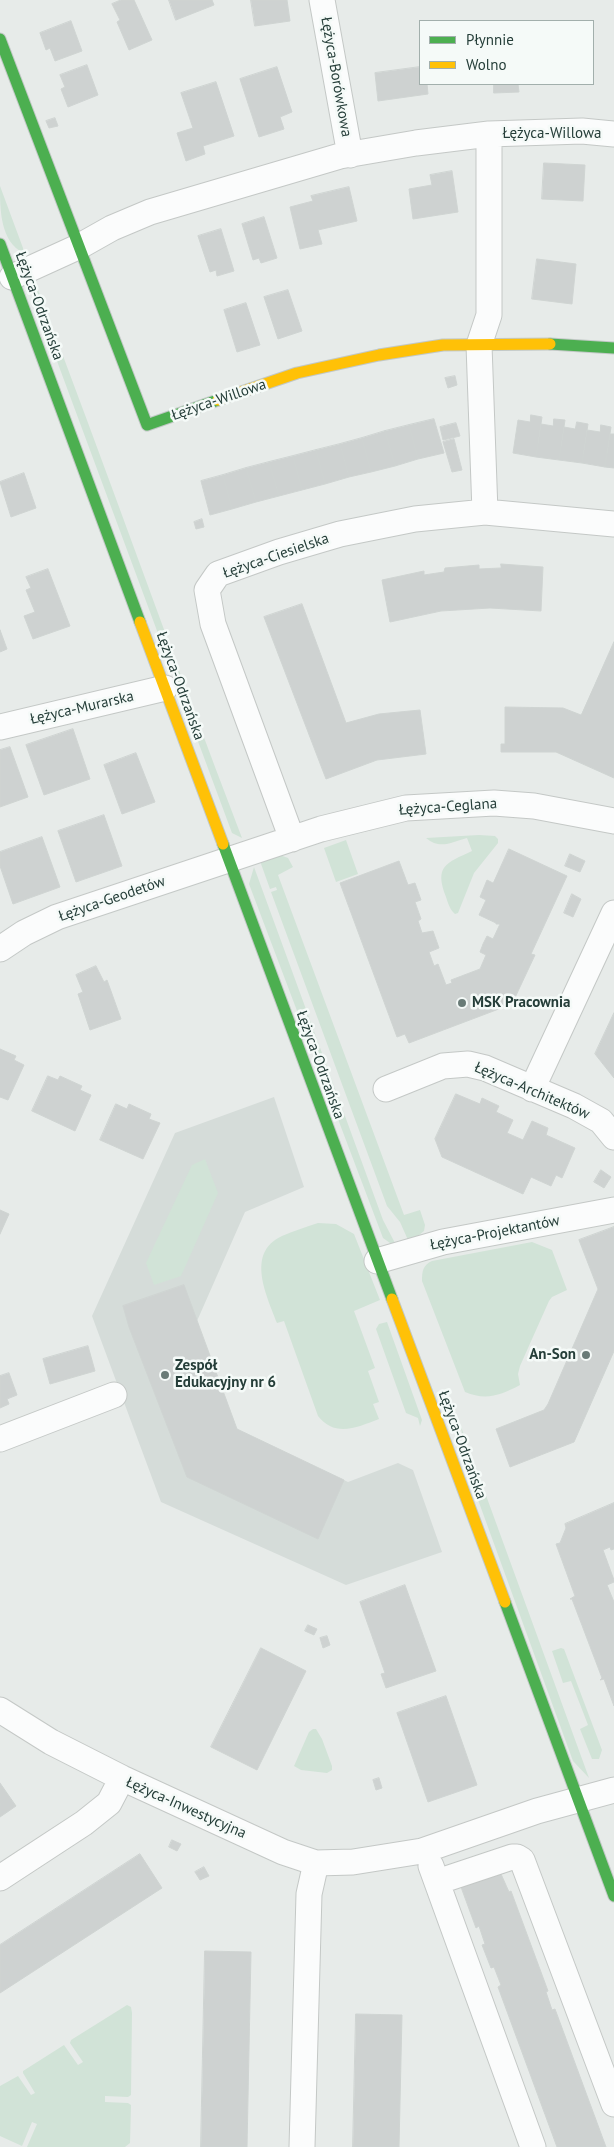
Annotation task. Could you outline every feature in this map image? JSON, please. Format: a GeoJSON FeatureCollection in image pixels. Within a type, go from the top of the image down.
{"type":"FeatureCollection","features":[{"type":"Feature","properties":{"kind":"main road","name":"Łężyca-Willowa"},"geometry":{"type":"LineString","coordinates":[[0,39],[147,425],[307,370],[379,355],[443,345],[549,344],[614,348]]}},
{"type":"Feature","properties":{"kind":"main road","name":"Łężyca-Odrzańska"},"geometry":{"type":"LineString","coordinates":[[0,244],[614,1896]]}},
{"type":"Feature","properties":{"kind":"street","name":"Łężyca-Borówkowa"},"geometry":{"type":"LineString","coordinates":[[322,0],[350,155]]}},
{"type":"Feature","properties":{"kind":"street","name":"Łężyca-Willowa"},"geometry":{"type":"LineString","coordinates":[[12,277],[80,246],[112,228],[150,212],[266,177],[350,155],[416,143],[489,134],[582,131],[614,134]]}},
{"type":"Feature","properties":{"kind":"street","name":"Łężyca-Willowa"},"geometry":{"type":"LineString","coordinates":[[485,512],[480,345],[489,316],[489,134]]}},
{"type":"Feature","properties":{"kind":"street","name":"Łężyca-Ciesielska"},"geometry":{"type":"LineString","coordinates":[[292,839],[213,624],[207,590],[218,574],[279,552],[340,534],[414,519],[485,512],[614,524]]}},
{"type":"Feature","properties":{"kind":"street","name":"Łężyca-Murarska"},"geometry":{"type":"LineString","coordinates":[[0,727],[165,688]]}},
{"type":"Feature","properties":{"kind":"street","name":"Łężyca-Ceglana"},"geometry":{"type":"LineString","coordinates":[[228,859],[321,829],[406,808],[494,803],[534,806],[614,821]]}},
{"type":"Feature","properties":{"kind":"street","name":"Łężyca-Geodetów"},"geometry":{"type":"LineString","coordinates":[[0,949],[24,933],[57,917],[228,859]]}},
{"type":"Feature","properties":{"kind":"street"},"geometry":{"type":"LineString","coordinates":[[532,1089],[614,912]]}},
{"type":"Feature","properties":{"kind":"street","name":"Łężyca-Architektów"},"geometry":{"type":"LineString","coordinates":[[386,1089],[434,1069],[455,1064],[468,1064],[486,1068],[574,1106],[601,1121],[614,1137]]}},
{"type":"Feature","properties":{"kind":"street","name":"Łężyca-Projektantów"},"geometry":{"type":"LineString","coordinates":[[377,1261],[443,1242],[614,1210]]}},
{"type":"Feature","properties":{"kind":"street"},"geometry":{"type":"LineString","coordinates":[[0,1439],[114,1395]]}},
{"type":"Feature","properties":{"kind":"street"},"geometry":{"type":"LineString","coordinates":[[0,1710],[51,1742],[122,1778]]}},
{"type":"Feature","properties":{"kind":"street","name":"Łężyca-Inwestycyjna"},"geometry":{"type":"LineString","coordinates":[[0,1878],[86,1822],[109,1803],[122,1778],[283,1852],[316,1863],[382,1858],[427,1849],[537,1811],[614,1790]]}},
{"type":"Feature","properties":{"kind":"street"},"geometry":{"type":"LineString","coordinates":[[427,1849],[437,1882],[533,2147]]}},
{"type":"Feature","properties":{"kind":"street"},"geometry":{"type":"LineString","coordinates":[[437,1882],[512,1857],[517,1856],[522,1860],[614,2104]]}},
{"type":"Feature","properties":{"kind":"street"},"geometry":{"type":"LineString","coordinates":[[302,2147],[309,1894],[316,1863]]}},
{"type":"Feature","properties":{"kind":"shaded area","name":"Zespół Edukacyjny nr 6"},"geometry":{"type":"Polygon","coordinates":[[[274,1097],[304,1187],[245,1212],[197,1321],[237,1429],[348,1482],[398,1463],[413,1470],[442,1552],[346,1585],[161,1502],[92,1316],[175,1133],[274,1097]]]}},
{"type":"Feature","properties":{"kind":"green space"},"geometry":{"type":"Polygon","coordinates":[[[0,186],[24,253],[16,248],[6,233],[1,214],[0,186]]]}},
{"type":"Feature","properties":{"kind":"green space"},"geometry":{"type":"Polygon","coordinates":[[[35,282],[242,838],[232,833],[31,291],[35,282]]]}},
{"type":"Feature","properties":{"kind":"green space"},"geometry":{"type":"Polygon","coordinates":[[[495,836],[498,839],[498,843],[474,873],[458,913],[455,914],[449,906],[443,887],[442,872],[449,863],[472,851],[467,838],[451,843],[436,844],[426,838],[495,836]]]}},
{"type":"Feature","properties":{"kind":"green space"},"geometry":{"type":"Polygon","coordinates":[[[346,840],[358,874],[336,882],[324,848],[346,840]]]}},
{"type":"Feature","properties":{"kind":"green space"},"geometry":{"type":"Polygon","coordinates":[[[280,855],[288,858],[293,867],[278,875],[404,1215],[420,1210],[425,1225],[424,1231],[408,1240],[400,1222],[387,1206],[271,892],[277,890],[276,887],[270,889],[260,861],[280,855]]]}},
{"type":"Feature","properties":{"kind":"green space"},"geometry":{"type":"Polygon","coordinates":[[[254,867],[383,1220],[395,1243],[390,1243],[383,1238],[249,884],[254,867]]]}},
{"type":"Feature","properties":{"kind":"green space"},"geometry":{"type":"Polygon","coordinates":[[[205,1159],[218,1193],[181,1276],[154,1285],[146,1263],[192,1165],[205,1159]]]}},
{"type":"Feature","properties":{"kind":"green space"},"geometry":{"type":"Polygon","coordinates":[[[318,1223],[336,1224],[354,1234],[380,1300],[354,1311],[375,1368],[368,1371],[379,1402],[373,1404],[379,1419],[347,1429],[332,1427],[318,1416],[284,1321],[277,1323],[264,1288],[262,1276],[264,1253],[271,1244],[286,1234],[318,1223]]]}},
{"type":"Feature","properties":{"kind":"green space"},"geometry":{"type":"Polygon","coordinates":[[[532,1242],[552,1250],[567,1290],[552,1297],[549,1301],[520,1366],[518,1374],[520,1385],[493,1396],[473,1395],[465,1392],[422,1281],[424,1269],[432,1261],[532,1242]]]}},
{"type":"Feature","properties":{"kind":"green space"},"geometry":{"type":"Polygon","coordinates":[[[387,1322],[422,1420],[420,1426],[418,1418],[406,1413],[376,1329],[379,1324],[387,1322]]]}},
{"type":"Feature","properties":{"kind":"green space"},"geometry":{"type":"Polygon","coordinates":[[[460,1424],[589,1778],[573,1761],[477,1497],[460,1424]]]}},
{"type":"Feature","properties":{"kind":"green space"},"geometry":{"type":"Polygon","coordinates":[[[564,1649],[602,1750],[599,1759],[592,1759],[580,1729],[588,1725],[571,1681],[563,1683],[552,1651],[564,1649]]]}},
{"type":"Feature","properties":{"kind":"green space"},"geometry":{"type":"Polygon","coordinates":[[[316,1729],[322,1739],[332,1766],[332,1770],[327,1773],[301,1770],[294,1766],[309,1732],[316,1729]]]}},
{"type":"Feature","properties":{"kind":"green space"},"geometry":{"type":"Polygon","coordinates":[[[127,2005],[131,2007],[132,2013],[131,2095],[128,2097],[105,2096],[105,2102],[128,2103],[131,2105],[130,2143],[125,2147],[27,2147],[37,2124],[32,2122],[22,2146],[0,2136],[0,2086],[18,2076],[31,2095],[35,2093],[23,2071],[64,2045],[78,2065],[83,2062],[70,2043],[71,2040],[127,2005]]]}},
{"type":"Feature","properties":{"kind":"building"},"geometry":{"type":"Polygon","coordinates":[[[121,0],[134,0],[152,40],[129,50],[117,22],[120,20],[112,4],[121,0]]]}},
{"type":"Feature","properties":{"kind":"building"},"geometry":{"type":"Polygon","coordinates":[[[169,0],[212,0],[214,5],[176,20],[169,0]]]}},
{"type":"Feature","properties":{"kind":"building"},"geometry":{"type":"Polygon","coordinates":[[[251,0],[287,0],[290,21],[255,26],[251,0]]]}},
{"type":"Feature","properties":{"kind":"building"},"geometry":{"type":"Polygon","coordinates":[[[71,21],[82,51],[55,61],[50,48],[46,50],[40,33],[71,21]]]}},
{"type":"Feature","properties":{"kind":"building"},"geometry":{"type":"Polygon","coordinates":[[[87,65],[98,95],[68,107],[61,89],[65,87],[60,75],[87,65]]]}},
{"type":"Feature","properties":{"kind":"building"},"geometry":{"type":"Polygon","coordinates":[[[277,67],[292,112],[280,117],[284,129],[259,137],[240,79],[277,67]]]}},
{"type":"Feature","properties":{"kind":"building"},"geometry":{"type":"Polygon","coordinates":[[[419,67],[419,85],[427,85],[428,94],[378,101],[375,73],[419,67]]]}},
{"type":"Feature","properties":{"kind":"building"},"geometry":{"type":"Polygon","coordinates":[[[216,82],[234,136],[203,146],[205,154],[186,161],[177,133],[193,128],[181,93],[216,82]]]}},
{"type":"Feature","properties":{"kind":"building"},"geometry":{"type":"Polygon","coordinates":[[[494,85],[518,85],[519,92],[494,93],[494,85]]]}},
{"type":"Feature","properties":{"kind":"building"},"geometry":{"type":"Polygon","coordinates":[[[55,118],[58,126],[49,128],[46,121],[55,118]]]}},
{"type":"Feature","properties":{"kind":"building"},"geometry":{"type":"Polygon","coordinates":[[[544,163],[585,165],[583,201],[542,199],[544,163]]]}},
{"type":"Feature","properties":{"kind":"building"},"geometry":{"type":"Polygon","coordinates":[[[452,171],[458,212],[413,219],[409,189],[432,185],[430,175],[452,171]]]}},
{"type":"Feature","properties":{"kind":"building"},"geometry":{"type":"Polygon","coordinates":[[[349,187],[357,221],[318,230],[322,244],[300,249],[290,207],[313,201],[311,196],[349,187]]]}},
{"type":"Feature","properties":{"kind":"building"},"geometry":{"type":"Polygon","coordinates":[[[264,217],[277,258],[261,263],[259,258],[253,260],[242,224],[264,217]]]}},
{"type":"Feature","properties":{"kind":"building"},"geometry":{"type":"Polygon","coordinates":[[[221,229],[234,271],[217,276],[216,270],[210,272],[198,236],[221,229]]]}},
{"type":"Feature","properties":{"kind":"building"},"geometry":{"type":"Polygon","coordinates":[[[537,259],[576,264],[572,304],[532,299],[537,259]]]}},
{"type":"Feature","properties":{"kind":"building"},"geometry":{"type":"Polygon","coordinates":[[[288,290],[302,331],[278,339],[264,297],[288,290]]]}},
{"type":"Feature","properties":{"kind":"building"},"geometry":{"type":"Polygon","coordinates":[[[246,303],[260,345],[237,352],[224,310],[246,303]]]}},
{"type":"Feature","properties":{"kind":"building"},"geometry":{"type":"Polygon","coordinates":[[[455,376],[457,385],[448,388],[445,378],[455,376]]]}},
{"type":"Feature","properties":{"kind":"building"},"geometry":{"type":"Polygon","coordinates":[[[531,415],[542,417],[536,457],[513,453],[518,420],[530,422],[531,415]]]}},
{"type":"Feature","properties":{"kind":"building"},"geometry":{"type":"Polygon","coordinates":[[[434,419],[444,453],[418,459],[409,425],[434,419]]]}},
{"type":"Feature","properties":{"kind":"building"},"geometry":{"type":"Polygon","coordinates":[[[554,419],[565,420],[559,460],[536,457],[541,424],[553,426],[554,419]]]}},
{"type":"Feature","properties":{"kind":"building"},"geometry":{"type":"Polygon","coordinates":[[[577,422],[588,424],[582,463],[559,460],[564,427],[575,429],[577,422]]]}},
{"type":"Feature","properties":{"kind":"building"},"geometry":{"type":"Polygon","coordinates":[[[456,423],[460,436],[443,440],[440,427],[456,423]]]}},
{"type":"Feature","properties":{"kind":"building"},"geometry":{"type":"Polygon","coordinates":[[[409,425],[418,459],[395,466],[385,431],[409,425]]]}},
{"type":"Feature","properties":{"kind":"building"},"geometry":{"type":"Polygon","coordinates":[[[601,425],[611,427],[605,467],[582,463],[587,430],[600,432],[601,425]]]}},
{"type":"Feature","properties":{"kind":"building"},"geometry":{"type":"Polygon","coordinates":[[[385,431],[395,466],[371,472],[362,438],[385,431]]]}},
{"type":"Feature","properties":{"kind":"building"},"geometry":{"type":"Polygon","coordinates":[[[610,434],[614,434],[614,468],[605,467],[610,434]]]}},
{"type":"Feature","properties":{"kind":"building"},"geometry":{"type":"Polygon","coordinates":[[[362,438],[371,472],[349,477],[340,444],[362,438]]]}},
{"type":"Feature","properties":{"kind":"building"},"geometry":{"type":"Polygon","coordinates":[[[454,439],[462,470],[452,472],[443,442],[454,439]]]}},
{"type":"Feature","properties":{"kind":"building"},"geometry":{"type":"Polygon","coordinates":[[[340,444],[349,477],[325,484],[316,450],[340,444]]]}},
{"type":"Feature","properties":{"kind":"building"},"geometry":{"type":"Polygon","coordinates":[[[316,450],[325,484],[302,490],[293,456],[316,450]]]}},
{"type":"Feature","properties":{"kind":"building"},"geometry":{"type":"Polygon","coordinates":[[[293,456],[302,490],[279,496],[269,462],[293,456]]]}},
{"type":"Feature","properties":{"kind":"building"},"geometry":{"type":"Polygon","coordinates":[[[269,462],[279,496],[256,502],[246,468],[269,462]]]}},
{"type":"Feature","properties":{"kind":"building"},"geometry":{"type":"Polygon","coordinates":[[[246,468],[256,502],[232,509],[223,475],[246,468]]]}},
{"type":"Feature","properties":{"kind":"building"},"geometry":{"type":"Polygon","coordinates":[[[24,473],[36,508],[11,517],[0,482],[24,473]]]}},
{"type":"Feature","properties":{"kind":"building"},"geometry":{"type":"Polygon","coordinates":[[[223,475],[232,509],[210,515],[201,481],[223,475]]]}},
{"type":"Feature","properties":{"kind":"building"},"geometry":{"type":"Polygon","coordinates":[[[202,519],[204,527],[196,529],[194,522],[202,519]]]}},
{"type":"Feature","properties":{"kind":"building"},"geometry":{"type":"Polygon","coordinates":[[[501,564],[543,567],[541,611],[490,608],[441,611],[390,622],[382,580],[424,571],[424,575],[444,572],[445,568],[479,565],[479,569],[501,568],[501,564]]]}},
{"type":"Feature","properties":{"kind":"building"},"geometry":{"type":"Polygon","coordinates":[[[48,569],[70,626],[33,639],[24,616],[35,612],[26,590],[31,588],[26,577],[48,569]]]}},
{"type":"Feature","properties":{"kind":"building"},"geometry":{"type":"Polygon","coordinates":[[[302,604],[346,723],[379,714],[420,710],[426,754],[377,760],[326,779],[264,617],[302,604]]]}},
{"type":"Feature","properties":{"kind":"building"},"geometry":{"type":"Polygon","coordinates":[[[0,630],[7,649],[0,652],[0,630]]]}},
{"type":"Feature","properties":{"kind":"building"},"geometry":{"type":"Polygon","coordinates":[[[614,642],[614,778],[556,752],[501,752],[501,744],[505,744],[505,707],[563,708],[581,715],[614,642]]]}},
{"type":"Feature","properties":{"kind":"building"},"geometry":{"type":"Polygon","coordinates":[[[73,729],[90,779],[44,795],[26,745],[73,729]]]}},
{"type":"Feature","properties":{"kind":"building"},"geometry":{"type":"Polygon","coordinates":[[[10,747],[28,797],[0,807],[0,750],[10,747]]]}},
{"type":"Feature","properties":{"kind":"building"},"geometry":{"type":"Polygon","coordinates":[[[136,753],[155,802],[122,814],[104,765],[136,753]]]}},
{"type":"Feature","properties":{"kind":"building"},"geometry":{"type":"Polygon","coordinates":[[[104,815],[122,866],[76,882],[58,831],[104,815]]]}},
{"type":"Feature","properties":{"kind":"building"},"geometry":{"type":"Polygon","coordinates":[[[42,837],[60,887],[13,904],[0,866],[0,852],[42,837]]]}},
{"type":"Feature","properties":{"kind":"building"},"geometry":{"type":"Polygon","coordinates":[[[509,849],[567,876],[531,954],[535,955],[512,1004],[409,1043],[405,1034],[397,1037],[340,883],[399,861],[408,885],[415,883],[421,900],[415,902],[421,919],[418,921],[422,933],[433,931],[439,948],[429,952],[434,966],[438,964],[446,985],[452,983],[451,980],[480,969],[486,955],[480,952],[483,944],[487,936],[493,939],[500,924],[496,924],[479,915],[486,900],[480,897],[487,880],[493,883],[509,849]]]}},
{"type":"Feature","properties":{"kind":"building"},"geometry":{"type":"Polygon","coordinates":[[[570,854],[585,861],[580,872],[565,866],[570,854]]]}},
{"type":"Feature","properties":{"kind":"building"},"geometry":{"type":"Polygon","coordinates":[[[572,894],[581,899],[573,917],[564,913],[572,894]]]}},
{"type":"Feature","properties":{"kind":"building"},"geometry":{"type":"Polygon","coordinates":[[[96,966],[104,982],[107,980],[121,1019],[90,1030],[78,994],[83,992],[76,975],[96,966]]]}},
{"type":"Feature","properties":{"kind":"building"},"geometry":{"type":"Polygon","coordinates":[[[614,1013],[614,1078],[595,1054],[614,1013]]]}},
{"type":"Feature","properties":{"kind":"building"},"geometry":{"type":"Polygon","coordinates":[[[0,1049],[16,1056],[14,1060],[24,1065],[8,1100],[0,1097],[0,1049]]]}},
{"type":"Feature","properties":{"kind":"building"},"geometry":{"type":"Polygon","coordinates":[[[48,1076],[58,1080],[60,1076],[82,1086],[80,1090],[91,1095],[75,1131],[32,1111],[48,1076]]]}},
{"type":"Feature","properties":{"kind":"building"},"geometry":{"type":"Polygon","coordinates":[[[456,1094],[480,1104],[482,1098],[499,1106],[496,1112],[513,1120],[507,1133],[523,1140],[532,1121],[548,1128],[546,1135],[575,1148],[562,1178],[556,1175],[551,1186],[531,1177],[523,1194],[442,1157],[435,1139],[456,1094]]]}},
{"type":"Feature","properties":{"kind":"building"},"geometry":{"type":"Polygon","coordinates":[[[116,1104],[127,1109],[129,1104],[151,1114],[149,1119],[160,1123],[143,1159],[100,1140],[116,1104]]]}},
{"type":"Feature","properties":{"kind":"building"},"geometry":{"type":"Polygon","coordinates":[[[601,1170],[611,1177],[604,1188],[594,1182],[601,1170]]]}},
{"type":"Feature","properties":{"kind":"building"},"geometry":{"type":"Polygon","coordinates":[[[0,1210],[9,1214],[0,1234],[0,1210]]]}},
{"type":"Feature","properties":{"kind":"building"},"geometry":{"type":"Polygon","coordinates":[[[614,1227],[614,1351],[574,1442],[510,1467],[496,1429],[544,1410],[548,1404],[598,1289],[579,1240],[614,1227]]]}},
{"type":"Feature","properties":{"kind":"building"},"geometry":{"type":"Polygon","coordinates":[[[184,1285],[237,1429],[344,1480],[318,1539],[187,1477],[129,1327],[123,1306],[184,1285]]]}},
{"type":"Feature","properties":{"kind":"building"},"geometry":{"type":"Polygon","coordinates":[[[88,1346],[95,1371],[50,1384],[43,1359],[88,1346]]]}},
{"type":"Feature","properties":{"kind":"building"},"geometry":{"type":"Polygon","coordinates":[[[9,1373],[17,1395],[7,1399],[9,1404],[0,1408],[0,1376],[9,1373]]]}},
{"type":"Feature","properties":{"kind":"building"},"geometry":{"type":"Polygon","coordinates":[[[614,1503],[614,1549],[611,1550],[610,1547],[603,1550],[614,1580],[614,1582],[607,1585],[614,1602],[614,1706],[604,1679],[600,1680],[602,1678],[572,1599],[570,1599],[575,1596],[556,1544],[560,1543],[566,1528],[565,1524],[614,1503]]]}},
{"type":"Feature","properties":{"kind":"building"},"geometry":{"type":"Polygon","coordinates":[[[405,1585],[436,1671],[386,1688],[381,1674],[385,1673],[360,1602],[405,1585]]]}},
{"type":"Feature","properties":{"kind":"building"},"geometry":{"type":"Polygon","coordinates":[[[308,1625],[317,1629],[314,1635],[305,1631],[308,1625]]]}},
{"type":"Feature","properties":{"kind":"building"},"geometry":{"type":"Polygon","coordinates":[[[327,1636],[330,1645],[323,1648],[320,1638],[327,1636]]]}},
{"type":"Feature","properties":{"kind":"building"},"geometry":{"type":"Polygon","coordinates":[[[261,1648],[306,1671],[257,1770],[211,1747],[261,1648]]]}},
{"type":"Feature","properties":{"kind":"building"},"geometry":{"type":"Polygon","coordinates":[[[446,1696],[477,1785],[428,1802],[397,1713],[446,1696]]]}},
{"type":"Feature","properties":{"kind":"building"},"geometry":{"type":"Polygon","coordinates":[[[379,1778],[382,1788],[376,1790],[373,1780],[379,1778]]]}},
{"type":"Feature","properties":{"kind":"building"},"geometry":{"type":"Polygon","coordinates":[[[0,1783],[16,1806],[0,1817],[0,1783]]]}},
{"type":"Feature","properties":{"kind":"building"},"geometry":{"type":"Polygon","coordinates":[[[172,1840],[181,1844],[177,1851],[169,1847],[172,1840]]]}},
{"type":"Feature","properties":{"kind":"building"},"geometry":{"type":"Polygon","coordinates":[[[140,1854],[162,1888],[0,1993],[0,1945],[140,1854]]]}},
{"type":"Feature","properties":{"kind":"building"},"geometry":{"type":"Polygon","coordinates":[[[204,1867],[209,1876],[200,1880],[195,1872],[204,1867]]]}},
{"type":"Feature","properties":{"kind":"building"},"geometry":{"type":"Polygon","coordinates":[[[504,1873],[501,1874],[509,1892],[511,1891],[548,1991],[546,1992],[552,2010],[555,2009],[606,2147],[557,2147],[498,1987],[501,1985],[494,1967],[491,1968],[482,1945],[485,1944],[479,1926],[476,1928],[461,1887],[504,1873]]]}},
{"type":"Feature","properties":{"kind":"building"},"geometry":{"type":"Polygon","coordinates":[[[205,1951],[251,1952],[247,2147],[201,2147],[205,1951]]]}},
{"type":"Feature","properties":{"kind":"building"},"geometry":{"type":"Polygon","coordinates":[[[356,2014],[402,2015],[399,2147],[353,2147],[356,2014]]]}},
{"type":"Feature","properties":{"kind":"traffic: fast"},"geometry":{"type":"LineString","coordinates":[[0,39],[147,425],[218,400]]}},
{"type":"Feature","properties":{"kind":"traffic: fast"},"geometry":{"type":"LineString","coordinates":[[0,244],[140,622]]}},
{"type":"Feature","properties":{"kind":"traffic: fast"},"geometry":{"type":"LineString","coordinates":[[550,344],[614,348]]}},
{"type":"Feature","properties":{"kind":"traffic: fast"},"geometry":{"type":"LineString","coordinates":[[223,844],[392,1299]]}},
{"type":"Feature","properties":{"kind":"traffic: fast"},"geometry":{"type":"LineString","coordinates":[[505,1602],[614,1896]]}},
{"type":"Feature","properties":{"kind":"traffic: slow"},"geometry":{"type":"LineString","coordinates":[[218,400],[297,373],[379,355],[443,345],[550,344]]}},
{"type":"Feature","properties":{"kind":"traffic: slow"},"geometry":{"type":"LineString","coordinates":[[140,622],[223,844]]}},
{"type":"Feature","properties":{"kind":"traffic: slow"},"geometry":{"type":"LineString","coordinates":[[392,1299],[505,1602]]}},
{"type":"Feature","properties":{"kind":"place","name":"MSK Pracownia"},"geometry":{"type":"Point","coordinates":[462,1003]}},
{"type":"Feature","properties":{"kind":"place","name":"An-Son"},"geometry":{"type":"Point","coordinates":[586,1355]}},
{"type":"Feature","properties":{"kind":"place","name":"Zespół Edukacyjny nr 6"},"geometry":{"type":"Point","coordinates":[165,1375]}}]}
